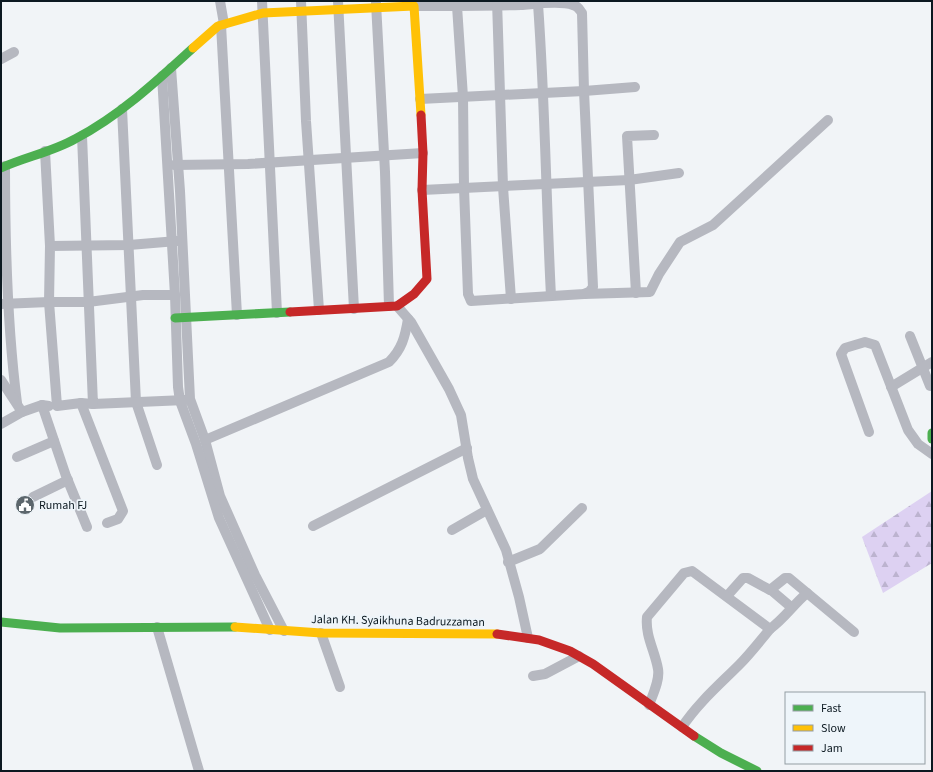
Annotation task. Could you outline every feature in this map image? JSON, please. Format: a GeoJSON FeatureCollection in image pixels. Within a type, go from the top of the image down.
{"type":"FeatureCollection","features":[{"type":"Feature","properties":{"kind":"street"},"geometry":{"type":"LineString","coordinates":[[220,1],[223,24],[237,315]]}},
{"type":"Feature","properties":{"kind":"street"},"geometry":{"type":"LineString","coordinates":[[262,1],[271,163],[277,313]]}},
{"type":"Feature","properties":{"kind":"street"},"geometry":{"type":"LineString","coordinates":[[457,3],[463,97],[464,188],[468,294],[471,301],[584,294],[650,292],[659,274],[680,242],[713,225],[828,120]]}},
{"type":"Feature","properties":{"kind":"street"},"geometry":{"type":"LineString","coordinates":[[498,3],[503,187],[511,299]]}},
{"type":"Feature","properties":{"kind":"street"},"geometry":{"type":"LineString","coordinates":[[376,4],[393,306],[408,319],[449,389],[461,415],[473,479],[506,550],[528,638]]}},
{"type":"Feature","properties":{"kind":"street"},"geometry":{"type":"LineString","coordinates":[[20,407],[5,304],[3,167],[82,136],[122,109],[223,24],[263,13],[301,6],[376,4],[572,4],[578,7],[582,13],[584,92],[594,287],[589,292],[584,294]]}},
{"type":"Feature","properties":{"kind":"street"},"geometry":{"type":"LineString","coordinates":[[180,318],[393,306],[415,294],[423,286],[427,279],[422,190],[423,153],[414,4]]}},
{"type":"Feature","properties":{"kind":"street"},"geometry":{"type":"LineString","coordinates":[[538,4],[545,93],[546,184],[551,296]]}},
{"type":"Feature","properties":{"kind":"street"},"geometry":{"type":"LineString","coordinates":[[338,5],[354,309]]}},
{"type":"Feature","properties":{"kind":"street"},"geometry":{"type":"LineString","coordinates":[[301,6],[308,160],[319,310]]}},
{"type":"Feature","properties":{"kind":"street"},"geometry":{"type":"LineString","coordinates":[[1,59],[14,52]]}},
{"type":"Feature","properties":{"kind":"street"},"geometry":{"type":"LineString","coordinates":[[171,68],[179,166],[175,295],[180,318]]}},
{"type":"Feature","properties":{"kind":"street"},"geometry":{"type":"LineString","coordinates":[[162,76],[168,164],[177,241],[180,318],[178,387],[204,440],[220,496],[255,575],[284,631]]}},
{"type":"Feature","properties":{"kind":"street"},"geometry":{"type":"LineString","coordinates":[[420,99],[584,92],[635,87]]}},
{"type":"Feature","properties":{"kind":"street"},"geometry":{"type":"LineString","coordinates":[[122,109],[136,402],[157,465]]}},
{"type":"Feature","properties":{"kind":"street"},"geometry":{"type":"LineString","coordinates":[[636,293],[627,136],[654,135]]}},
{"type":"Feature","properties":{"kind":"street"},"geometry":{"type":"LineString","coordinates":[[82,136],[93,404]]}},
{"type":"Feature","properties":{"kind":"street"},"geometry":{"type":"LineString","coordinates":[[45,151],[50,246],[49,302],[57,406]]}},
{"type":"Feature","properties":{"kind":"street"},"geometry":{"type":"LineString","coordinates":[[168,164],[179,166],[271,163],[423,153]]}},
{"type":"Feature","properties":{"kind":"street"},"geometry":{"type":"LineString","coordinates":[[422,190],[629,180],[679,173]]}},
{"type":"Feature","properties":{"kind":"street"},"geometry":{"type":"LineString","coordinates":[[50,246],[129,245],[177,241]]}},
{"type":"Feature","properties":{"kind":"street"},"geometry":{"type":"LineString","coordinates":[[5,304],[88,302],[132,296],[175,295]]}},
{"type":"Feature","properties":{"kind":"street"},"geometry":{"type":"LineString","coordinates":[[204,440],[390,362],[398,353],[404,341],[408,319]]}},
{"type":"Feature","properties":{"kind":"street"},"geometry":{"type":"LineString","coordinates":[[910,336],[928,365],[930,386]]}},
{"type":"Feature","properties":{"kind":"street"},"geometry":{"type":"LineString","coordinates":[[869,432],[841,354],[842,350],[865,342],[873,343],[875,345],[903,420],[911,436],[932,454]]}},
{"type":"Feature","properties":{"kind":"street"},"geometry":{"type":"LineString","coordinates":[[891,387],[928,365]]}},
{"type":"Feature","properties":{"kind":"street"},"geometry":{"type":"LineString","coordinates":[[1,380],[20,407]]}},
{"type":"Feature","properties":{"kind":"street"},"geometry":{"type":"LineString","coordinates":[[1,424],[20,407],[42,405],[57,406],[81,403],[93,404],[185,400]]}},
{"type":"Feature","properties":{"kind":"street"},"geometry":{"type":"LineString","coordinates":[[185,400],[196,444],[218,518],[270,630]]}},
{"type":"Feature","properties":{"kind":"street"},"geometry":{"type":"LineString","coordinates":[[81,403],[123,511],[118,519],[107,523]]}},
{"type":"Feature","properties":{"kind":"street"},"geometry":{"type":"LineString","coordinates":[[42,405],[68,480],[87,527]]}},
{"type":"Feature","properties":{"kind":"street"},"geometry":{"type":"LineString","coordinates":[[932,434],[932,439]]}},
{"type":"Feature","properties":{"kind":"street"},"geometry":{"type":"LineString","coordinates":[[17,457],[54,441]]}},
{"type":"Feature","properties":{"kind":"street"},"geometry":{"type":"LineString","coordinates":[[313,526],[467,448]]}},
{"type":"Feature","properties":{"kind":"street"},"geometry":{"type":"LineString","coordinates":[[33,496],[68,480]]}},
{"type":"Feature","properties":{"kind":"street"},"geometry":{"type":"LineString","coordinates":[[508,562],[540,549],[582,508]]}},
{"type":"Feature","properties":{"kind":"street"},"geometry":{"type":"LineString","coordinates":[[452,530],[487,510]]}},
{"type":"Feature","properties":{"kind":"street"},"geometry":{"type":"LineString","coordinates":[[649,705],[656,683],[658,670],[649,640],[646,624],[647,617],[679,577],[688,571],[692,571],[770,629]]}},
{"type":"Feature","properties":{"kind":"street"},"geometry":{"type":"LineString","coordinates":[[727,596],[745,578],[771,590],[791,607]]}},
{"type":"Feature","properties":{"kind":"street"},"geometry":{"type":"LineString","coordinates":[[771,590],[787,578],[854,632]]}},
{"type":"Feature","properties":{"kind":"street"},"geometry":{"type":"LineString","coordinates":[[682,727],[716,685],[740,664],[770,629],[778,623],[791,607],[807,593]]}},
{"type":"Feature","properties":{"kind":"street","name":"Jalan KH. Syaikhuna Badruzzaman"},"geometry":{"type":"LineString","coordinates":[[1,622],[42,628],[228,626],[321,633],[475,636],[500,634],[528,638],[548,642],[579,656],[682,727],[724,754],[757,771]]}},
{"type":"Feature","properties":{"kind":"street"},"geometry":{"type":"LineString","coordinates":[[158,627],[199,771]]}},
{"type":"Feature","properties":{"kind":"street"},"geometry":{"type":"LineString","coordinates":[[321,633],[340,687]]}},
{"type":"Feature","properties":{"kind":"street"},"geometry":{"type":"LineString","coordinates":[[533,676],[546,674],[579,656]]}},
{"type":"Feature","properties":{"kind":"green space"},"geometry":{"type":"Polygon","coordinates":[[[932,491],[932,563],[883,593],[862,537],[932,491]]]}},
{"type":"Feature","properties":{"kind":"traffic: fast"},"geometry":{"type":"LineString","coordinates":[[1,168],[66,144],[91,130],[107,120],[137,97],[193,48]]}},
{"type":"Feature","properties":{"kind":"traffic: fast"},"geometry":{"type":"LineString","coordinates":[[175,318],[290,312]]}},
{"type":"Feature","properties":{"kind":"traffic: fast"},"geometry":{"type":"LineString","coordinates":[[932,433],[932,439]]}},
{"type":"Feature","properties":{"kind":"traffic: fast"},"geometry":{"type":"LineString","coordinates":[[1,622],[60,628],[235,627]]}},
{"type":"Feature","properties":{"kind":"traffic: fast"},"geometry":{"type":"LineString","coordinates":[[694,736],[721,753],[757,771]]}},
{"type":"Feature","properties":{"kind":"traffic: slow"},"geometry":{"type":"LineString","coordinates":[[193,48],[218,26],[263,13],[414,6],[421,115]]}},
{"type":"Feature","properties":{"kind":"traffic: slow"},"geometry":{"type":"LineString","coordinates":[[235,627],[321,633],[497,634]]}},
{"type":"Feature","properties":{"kind":"traffic: jam"},"geometry":{"type":"LineString","coordinates":[[290,312],[397,306],[414,294],[427,279],[422,190],[423,153],[421,115]]}},
{"type":"Feature","properties":{"kind":"traffic: jam"},"geometry":{"type":"LineString","coordinates":[[497,634],[539,640],[570,651],[593,664],[694,736]]}},
{"type":"Feature","properties":{"kind":"place","name":"Rumah FJ"},"geometry":{"type":"Point","coordinates":[25,505]}}]}
